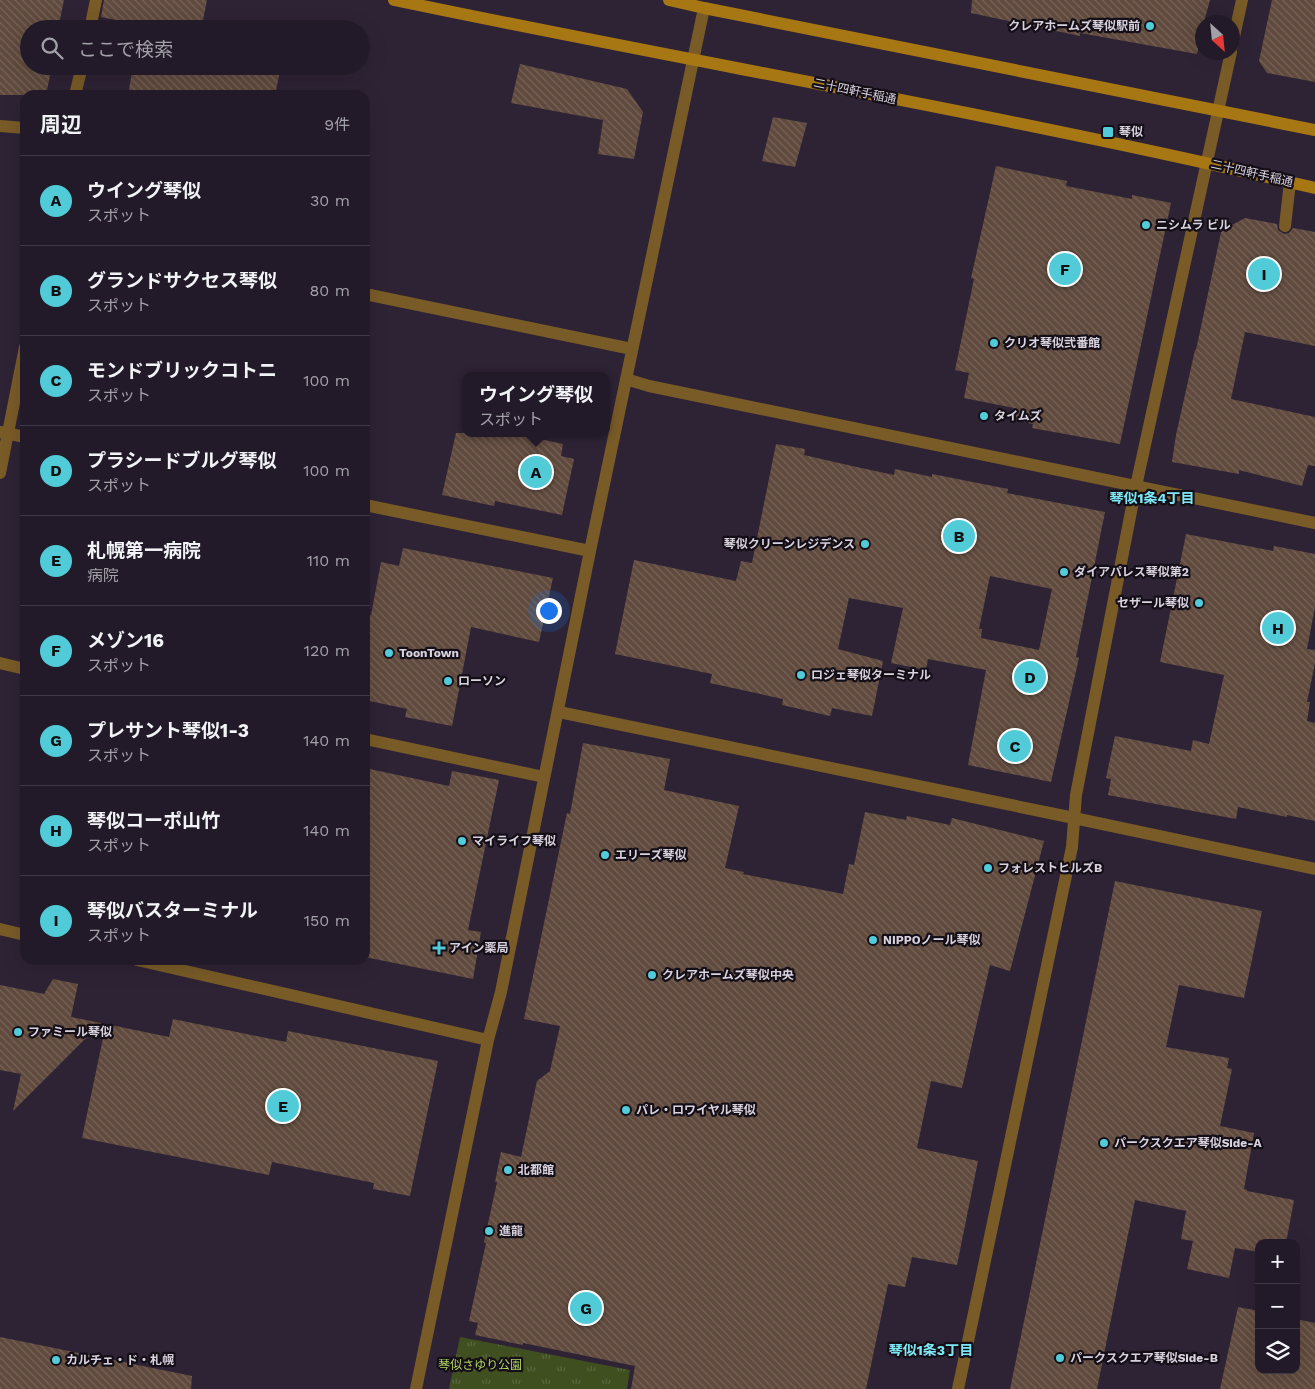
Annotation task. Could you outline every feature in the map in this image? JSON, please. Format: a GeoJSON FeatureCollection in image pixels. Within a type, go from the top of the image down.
{"type":"FeatureCollection","features":[{"type":"Feature","properties":{"kind":"street"},"geometry":{"type":"LineString","coordinates":[[92,20],[96,0]]}},
{"type":"Feature","properties":{"kind":"street","name":"二十四軒手稲通"},"geometry":{"type":"LineString","coordinates":[[394,0],[546,32],[693,59],[1208,163],[1315,188]]}},
{"type":"Feature","properties":{"kind":"street"},"geometry":{"type":"LineString","coordinates":[[669,0],[705,4],[1218,112],[1315,130]]}},
{"type":"Feature","properties":{"kind":"street"},"geometry":{"type":"LineString","coordinates":[[1239,15],[1242,0]]}},
{"type":"Feature","properties":{"kind":"street"},"geometry":{"type":"LineString","coordinates":[[416,1389],[488,1040],[501,992],[590,551],[705,4]]}},
{"type":"Feature","properties":{"kind":"street"},"geometry":{"type":"LineString","coordinates":[[958,1389],[1072,847],[1076,795],[1136,486],[1229,60]]}},
{"type":"Feature","properties":{"kind":"street"},"geometry":{"type":"LineString","coordinates":[[77,90],[80,75]]}},
{"type":"Feature","properties":{"kind":"street"},"geometry":{"type":"LineString","coordinates":[[0,126],[20,128]]}},
{"type":"Feature","properties":{"kind":"street"},"geometry":{"type":"LineString","coordinates":[[1285,226],[1290,182]]}},
{"type":"Feature","properties":{"kind":"street"},"geometry":{"type":"LineString","coordinates":[[370,295],[632,349]]}},
{"type":"Feature","properties":{"kind":"street"},"geometry":{"type":"LineString","coordinates":[[0,473],[4,433],[20,367]]}},
{"type":"Feature","properties":{"kind":"street"},"geometry":{"type":"LineString","coordinates":[[626,379],[649,386],[1315,523]]}},
{"type":"Feature","properties":{"kind":"street"},"geometry":{"type":"LineString","coordinates":[[4,433],[20,436]]}},
{"type":"Feature","properties":{"kind":"street"},"geometry":{"type":"LineString","coordinates":[[370,507],[590,551]]}},
{"type":"Feature","properties":{"kind":"street"},"geometry":{"type":"LineString","coordinates":[[0,663],[20,667]]}},
{"type":"Feature","properties":{"kind":"street"},"geometry":{"type":"LineString","coordinates":[[558,712],[1315,869]]}},
{"type":"Feature","properties":{"kind":"street"},"geometry":{"type":"LineString","coordinates":[[370,741],[544,777]]}},
{"type":"Feature","properties":{"kind":"street"},"geometry":{"type":"LineString","coordinates":[[0,929],[20,934]]}},
{"type":"Feature","properties":{"kind":"street"},"geometry":{"type":"LineString","coordinates":[[159,965],[488,1040]]}},
{"type":"Feature","properties":{"kind":"green space","name":"琴似さゆり公園"},"geometry":{"type":"Polygon","coordinates":[[[460,1337],[630,1370],[627,1389],[449,1389],[460,1337]]]}},
{"type":"Feature","properties":{"kind":"building"},"geometry":{"type":"Polygon","coordinates":[[[0,0],[64,0],[60,20],[20,20],[20,75],[50,75],[47,90],[20,90],[20,95],[0,95],[0,0]]]}},
{"type":"Feature","properties":{"kind":"building"},"geometry":{"type":"Polygon","coordinates":[[[104,0],[207,0],[203,20],[116,20],[101,17],[104,0]]]}},
{"type":"Feature","properties":{"kind":"building"},"geometry":{"type":"Polygon","coordinates":[[[972,0],[1210,0],[1206,15],[1195,15],[1195,54],[1080,33],[1080,36],[971,13],[972,0]]]}},
{"type":"Feature","properties":{"kind":"building"},"geometry":{"type":"Polygon","coordinates":[[[1272,0],[1315,0],[1315,82],[1267,73],[1259,61],[1272,0]]]}},
{"type":"Feature","properties":{"kind":"building"},"geometry":{"type":"Polygon","coordinates":[[[520,64],[627,89],[643,112],[634,159],[598,154],[603,120],[511,103],[520,64]]]}},
{"type":"Feature","properties":{"kind":"building"},"geometry":{"type":"Polygon","coordinates":[[[131,75],[279,75],[276,90],[129,90],[131,75]]]}},
{"type":"Feature","properties":{"kind":"building"},"geometry":{"type":"Polygon","coordinates":[[[773,117],[807,123],[795,167],[762,161],[773,117]]]}},
{"type":"Feature","properties":{"kind":"building"},"geometry":{"type":"Polygon","coordinates":[[[996,166],[1067,181],[1066,186],[1132,199],[1132,195],[1171,203],[1120,444],[1032,428],[1033,424],[1012,419],[1014,408],[964,398],[969,373],[955,370],[974,279],[971,278],[996,166]]]}},
{"type":"Feature","properties":{"kind":"building"},"geometry":{"type":"Polygon","coordinates":[[[1245,218],[1277,224],[1278,230],[1284,234],[1289,233],[1293,228],[1315,232],[1315,346],[1245,332],[1231,399],[1315,417],[1315,466],[1308,465],[1302,486],[1239,470],[1239,474],[1172,462],[1176,435],[1223,223],[1232,225],[1245,218]]]}},
{"type":"Feature","properties":{"kind":"building"},"geometry":{"type":"Polygon","coordinates":[[[456,433],[462,433],[462,437],[531,437],[563,444],[561,456],[574,459],[562,515],[495,501],[494,506],[442,495],[456,433]]]}},
{"type":"Feature","properties":{"kind":"building"},"geometry":{"type":"Polygon","coordinates":[[[776,444],[805,449],[804,455],[894,475],[895,469],[932,477],[932,474],[1008,489],[1007,493],[1105,512],[1076,657],[1079,658],[1051,782],[968,765],[986,670],[928,659],[926,670],[891,663],[903,608],[849,598],[838,649],[883,661],[872,716],[832,708],[830,716],[782,705],[783,699],[710,683],[712,674],[615,654],[634,560],[736,581],[741,561],[752,563],[776,444]],[[990,576],[979,629],[982,629],[981,638],[1039,650],[1052,589],[990,576]]]}},
{"type":"Feature","properties":{"kind":"building"},"geometry":{"type":"Polygon","coordinates":[[[1186,534],[1273,551],[1274,546],[1315,554],[1315,607],[1307,649],[1315,650],[1315,663],[1307,702],[1310,702],[1307,721],[1315,723],[1315,821],[1238,807],[1236,819],[1108,795],[1111,779],[1106,778],[1115,736],[1191,751],[1193,740],[1209,744],[1224,675],[1160,662],[1186,534]]]}},
{"type":"Feature","properties":{"kind":"building"},"geometry":{"type":"Polygon","coordinates":[[[403,548],[553,578],[539,642],[471,627],[452,726],[405,717],[407,709],[370,701],[370,615],[381,562],[399,566],[403,548]]]}},
{"type":"Feature","properties":{"kind":"building"},"geometry":{"type":"Polygon","coordinates":[[[583,743],[670,759],[664,790],[739,806],[725,868],[744,872],[743,874],[843,894],[849,864],[854,865],[865,812],[906,820],[907,816],[950,825],[952,818],[1044,841],[1010,971],[990,965],[962,1088],[931,1081],[917,1148],[978,1161],[957,1265],[912,1257],[905,1287],[888,1284],[866,1389],[631,1389],[635,1366],[475,1335],[478,1323],[469,1321],[486,1243],[484,1242],[497,1182],[495,1182],[501,1152],[521,1157],[537,1081],[550,1071],[560,1026],[524,1019],[567,813],[570,814],[583,743]]]}},
{"type":"Feature","properties":{"kind":"building"},"geometry":{"type":"Polygon","coordinates":[[[370,769],[449,786],[452,771],[499,780],[468,930],[481,932],[473,979],[370,958],[370,769]]]}},
{"type":"Feature","properties":{"kind":"building"},"geometry":{"type":"Polygon","coordinates":[[[1115,881],[1262,911],[1244,998],[1179,985],[1166,1047],[1229,1058],[1227,1068],[1232,1069],[1220,1126],[1254,1133],[1244,1189],[1294,1200],[1287,1239],[1255,1239],[1255,1251],[1235,1248],[1229,1278],[1187,1269],[1193,1241],[1181,1239],[1186,1211],[1135,1200],[1097,1389],[1010,1389],[1115,881]]]}},
{"type":"Feature","properties":{"kind":"building"},"geometry":{"type":"Polygon","coordinates":[[[53,979],[78,984],[71,1017],[101,1023],[13,1111],[21,1074],[0,1070],[0,985],[44,994],[53,979]]]}},
{"type":"Feature","properties":{"kind":"building"},"geometry":{"type":"Polygon","coordinates":[[[173,1019],[286,1042],[288,1031],[438,1061],[410,1196],[373,1189],[374,1183],[272,1162],[269,1175],[82,1138],[106,1024],[169,1037],[173,1019]]]}},
{"type":"Feature","properties":{"kind":"building"},"geometry":{"type":"Polygon","coordinates":[[[1238,1307],[1255,1310],[1255,1374],[1300,1374],[1300,1320],[1315,1323],[1315,1389],[1220,1389],[1238,1307]]]}},
{"type":"Feature","properties":{"kind":"building","name":"カルチェ・ド・札幌"},"geometry":{"type":"Polygon","coordinates":[[[0,1337],[192,1376],[191,1389],[0,1389],[0,1337]]]}},
{"type":"Feature","properties":{"kind":"place","name":"クレアホームズ琴似駅前"},"geometry":{"type":"Point","coordinates":[1150,26]}},
{"type":"Feature","properties":{"kind":"place","name":"琴似"},"geometry":{"type":"Point","coordinates":[1108,132]}},
{"type":"Feature","properties":{"kind":"place","name":"ニシムラ ビル"},"geometry":{"type":"Point","coordinates":[1146,225]}},
{"type":"Feature","properties":{"kind":"place","name":"メゾン16"},"geometry":{"type":"Point","coordinates":[1065,269]}},
{"type":"Feature","properties":{"kind":"place","name":"琴似バスターミナル"},"geometry":{"type":"Point","coordinates":[1264,274]}},
{"type":"Feature","properties":{"kind":"place","name":"クリオ琴似弐番館"},"geometry":{"type":"Point","coordinates":[994,343]}},
{"type":"Feature","properties":{"kind":"place","name":"タイムズ"},"geometry":{"type":"Point","coordinates":[984,416]}},
{"type":"Feature","properties":{"kind":"place","name":"ウイング琴似"},"geometry":{"type":"Point","coordinates":[536,472]}},
{"type":"Feature","properties":{"kind":"place","name":"グランドサクセス琴似"},"geometry":{"type":"Point","coordinates":[959,536]}},
{"type":"Feature","properties":{"kind":"place","name":"琴似クリーンレジデンス"},"geometry":{"type":"Point","coordinates":[865,544]}},
{"type":"Feature","properties":{"kind":"place","name":"ダイアパレス琴似第2"},"geometry":{"type":"Point","coordinates":[1064,572]}},
{"type":"Feature","properties":{"kind":"place","name":"セザール琴似"},"geometry":{"type":"Point","coordinates":[1199,603]}},
{"type":"Feature","properties":{"kind":"place","name":"琴似コーポ山竹"},"geometry":{"type":"Point","coordinates":[1278,628]}},
{"type":"Feature","properties":{"kind":"place","name":"ToonTown"},"geometry":{"type":"Point","coordinates":[389,653]}},
{"type":"Feature","properties":{"kind":"place","name":"ロジェ琴似ターミナル"},"geometry":{"type":"Point","coordinates":[801,675]}},
{"type":"Feature","properties":{"kind":"place","name":"プラシードブルグ琴似"},"geometry":{"type":"Point","coordinates":[1030,677]}},
{"type":"Feature","properties":{"kind":"place","name":"ローソン"},"geometry":{"type":"Point","coordinates":[448,681]}},
{"type":"Feature","properties":{"kind":"place","name":"モンドブリックコトニ"},"geometry":{"type":"Point","coordinates":[1015,746]}},
{"type":"Feature","properties":{"kind":"place","name":"マイライフ琴似"},"geometry":{"type":"Point","coordinates":[462,841]}},
{"type":"Feature","properties":{"kind":"place","name":"エリーズ琴似"},"geometry":{"type":"Point","coordinates":[605,855]}},
{"type":"Feature","properties":{"kind":"place","name":"フォレストヒルズB"},"geometry":{"type":"Point","coordinates":[988,868]}},
{"type":"Feature","properties":{"kind":"place","name":"NIPPOノール琴似"},"geometry":{"type":"Point","coordinates":[873,940]}},
{"type":"Feature","properties":{"kind":"place","name":"アイン薬局"},"geometry":{"type":"Point","coordinates":[439,948]}},
{"type":"Feature","properties":{"kind":"place","name":"クレアホームズ琴似中央"},"geometry":{"type":"Point","coordinates":[652,975]}},
{"type":"Feature","properties":{"kind":"place","name":"ファミール琴似"},"geometry":{"type":"Point","coordinates":[18,1032]}},
{"type":"Feature","properties":{"kind":"place","name":"札幌第一病院"},"geometry":{"type":"Point","coordinates":[283,1106]}},
{"type":"Feature","properties":{"kind":"place","name":"パレ・ロワイヤル琴似"},"geometry":{"type":"Point","coordinates":[626,1110]}},
{"type":"Feature","properties":{"kind":"place","name":"パークスクエア琴似Side-A"},"geometry":{"type":"Point","coordinates":[1104,1143]}},
{"type":"Feature","properties":{"kind":"place","name":"北都館"},"geometry":{"type":"Point","coordinates":[508,1170]}},
{"type":"Feature","properties":{"kind":"place","name":"進龍"},"geometry":{"type":"Point","coordinates":[489,1231]}},
{"type":"Feature","properties":{"kind":"place","name":"プレサント琴似1-3"},"geometry":{"type":"Point","coordinates":[586,1308]}},
{"type":"Feature","properties":{"kind":"place","name":"パークスクエア琴似Side-B"},"geometry":{"type":"Point","coordinates":[1060,1358]}},
{"type":"Feature","properties":{"kind":"place","name":"カルチェ・ド・札幌"},"geometry":{"type":"Point","coordinates":[56,1360]}},
{"type":"Feature","properties":{"kind":"district","name":"琴似1条4丁目"},"geometry":{"type":"Point","coordinates":[1152,498]}},
{"type":"Feature","properties":{"kind":"district","name":"琴似1条3丁目"},"geometry":{"type":"Point","coordinates":[931,1350]}}]}
